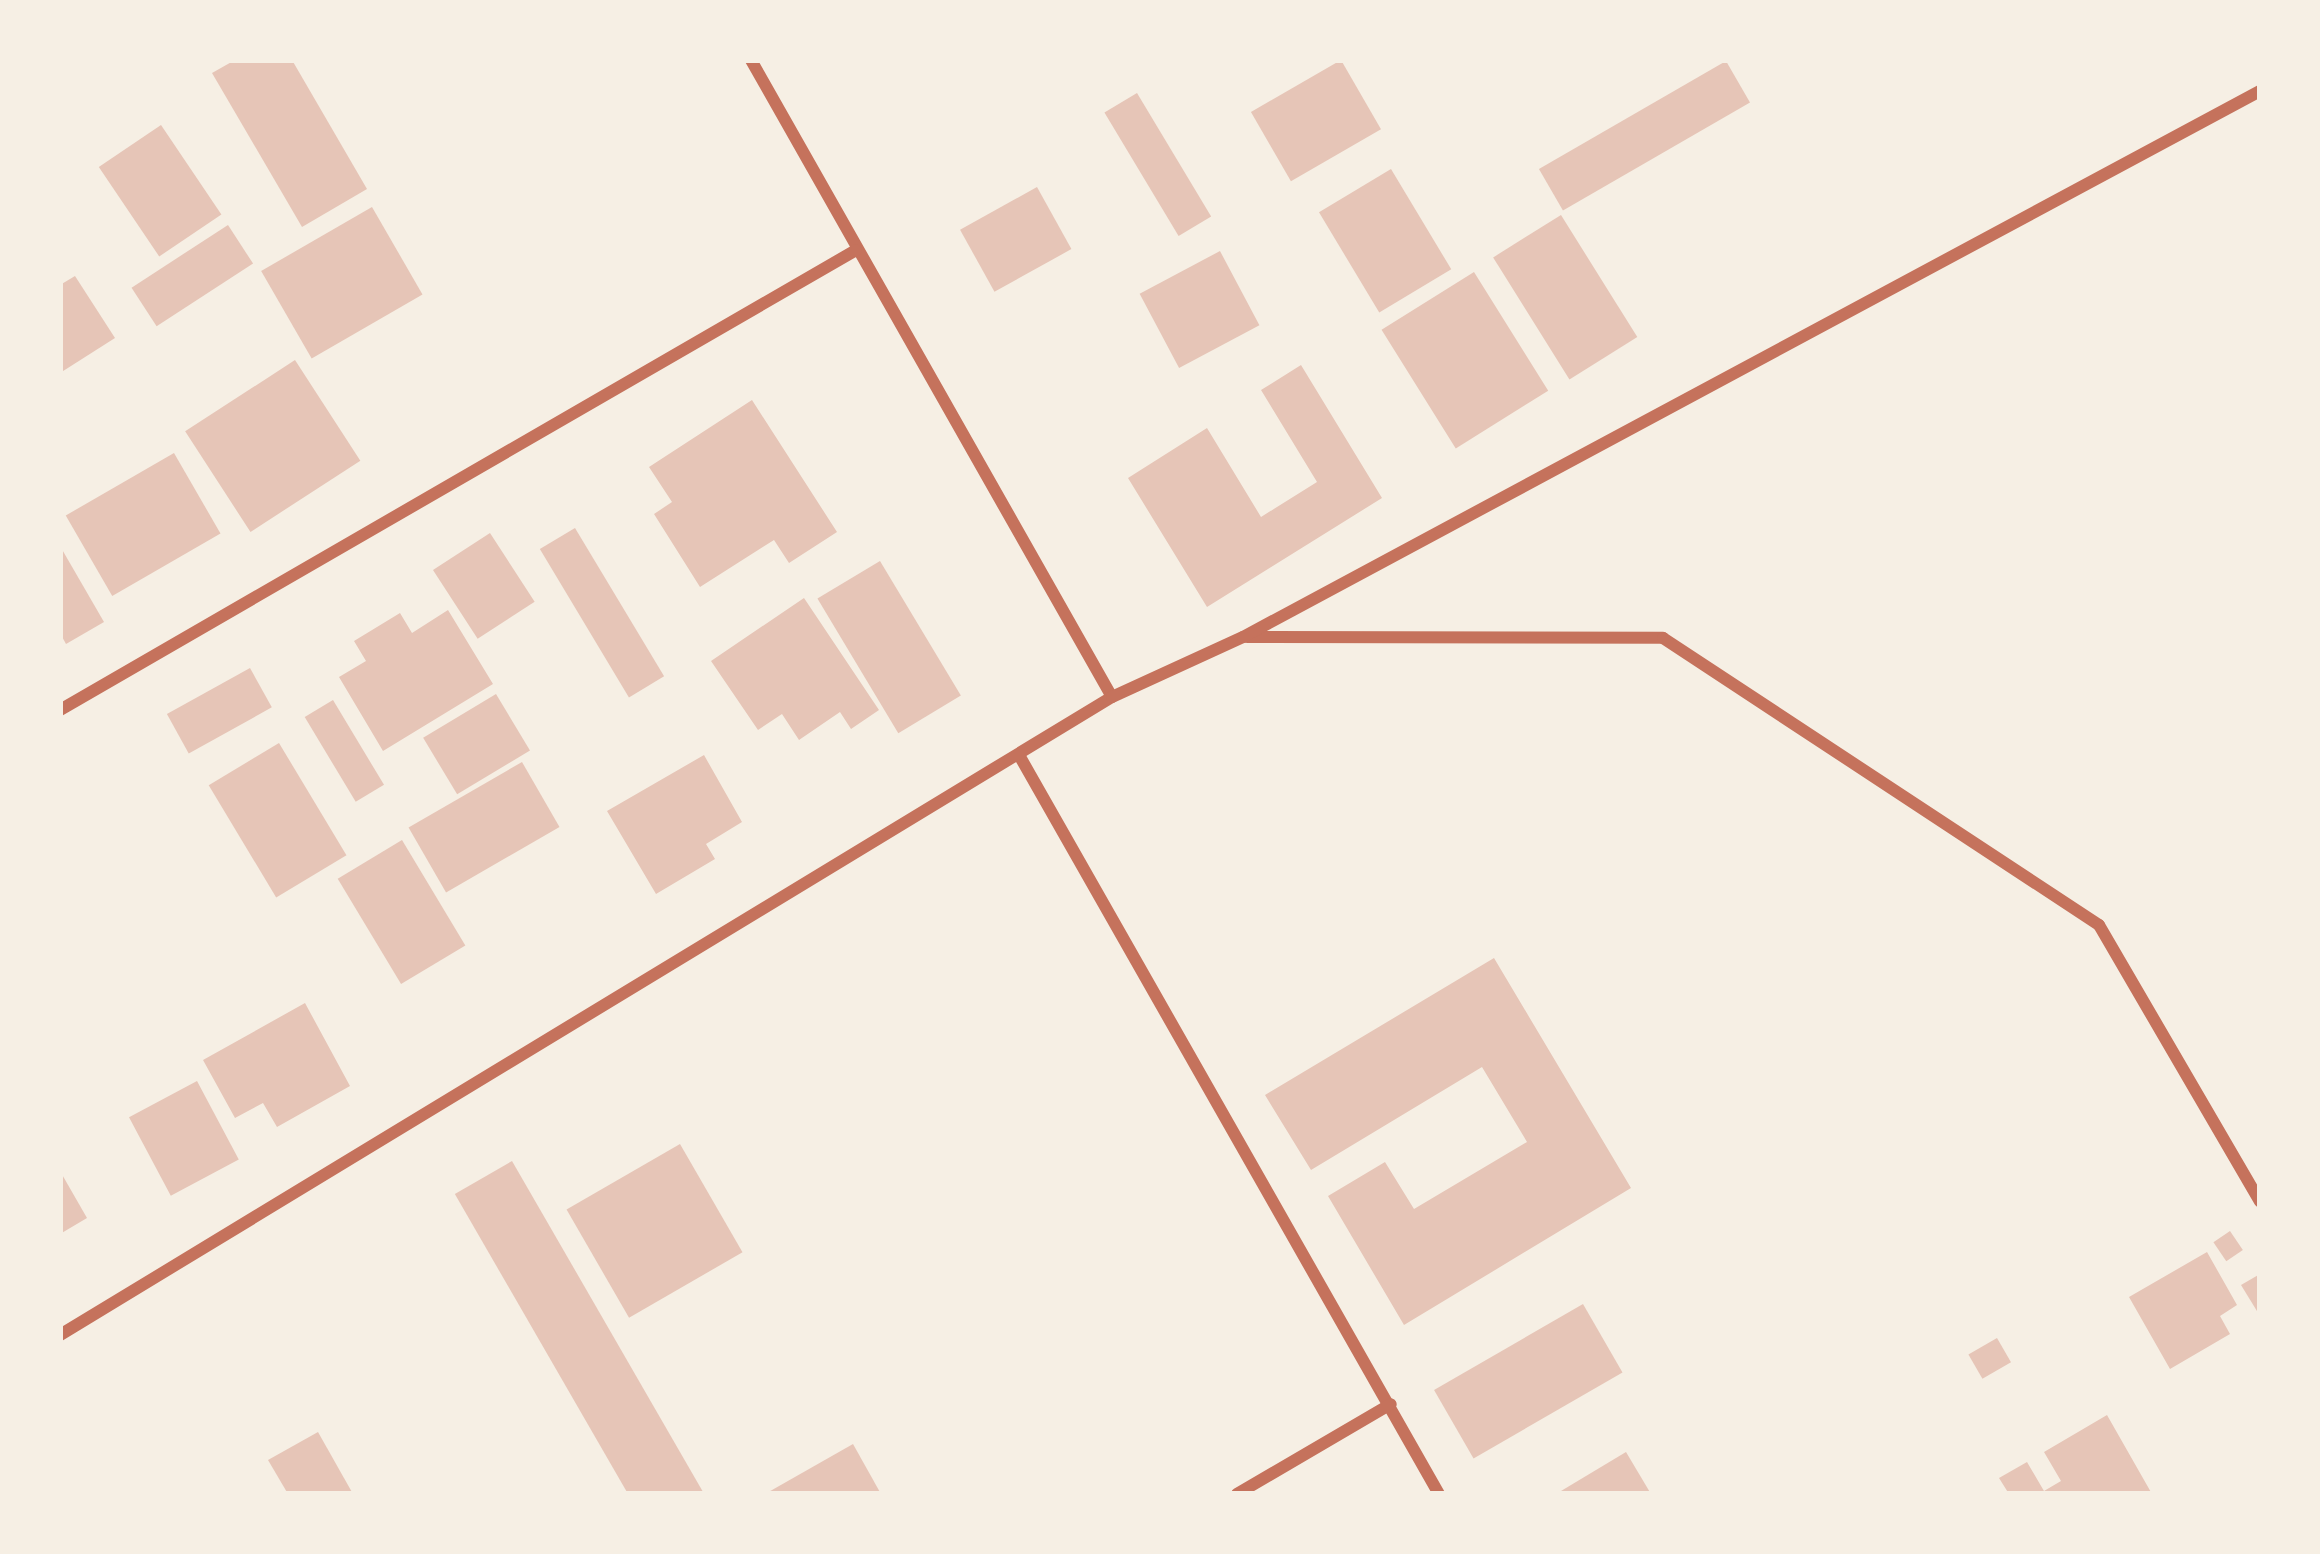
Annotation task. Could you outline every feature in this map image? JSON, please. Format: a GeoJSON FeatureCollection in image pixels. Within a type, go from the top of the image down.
{"type":"FeatureCollection","features":[{"type":"Feature","properties":{"kind":"street"},"geometry":{"type":"LineString","coordinates":[[751,60],[1112,697]]}},
{"type":"Feature","properties":{"kind":"street"},"geometry":{"type":"LineString","coordinates":[[60,1335],[1112,697],[1243,637],[2260,91]]}},
{"type":"Feature","properties":{"kind":"street"},"geometry":{"type":"LineString","coordinates":[[60,710],[856,250]]}},
{"type":"Feature","properties":{"kind":"street"},"geometry":{"type":"LineString","coordinates":[[1243,637],[1663,638],[2099,925],[2260,1202]]}},
{"type":"Feature","properties":{"kind":"street"},"geometry":{"type":"LineString","coordinates":[[1019,755],[1439,1494]]}},
{"type":"Feature","properties":{"kind":"street"},"geometry":{"type":"LineString","coordinates":[[1237,1494],[1391,1404]]}},
{"type":"Feature","properties":{"kind":"building"},"geometry":{"type":"Polygon","coordinates":[[[235,60],[292,60],[367,189],[302,227],[212,73],[235,60]]]}},
{"type":"Feature","properties":{"kind":"building"},"geometry":{"type":"Polygon","coordinates":[[[1341,60],[1381,129],[1291,181],[1251,112],[1341,60]]]}},
{"type":"Feature","properties":{"kind":"building"},"geometry":{"type":"Polygon","coordinates":[[[1726,61],[1750,103],[1563,211],[1539,169],[1726,61]]]}},
{"type":"Feature","properties":{"kind":"building"},"geometry":{"type":"Polygon","coordinates":[[[1137,93],[1211,216],[1179,236],[1104,113],[1137,93]]]}},
{"type":"Feature","properties":{"kind":"building"},"geometry":{"type":"Polygon","coordinates":[[[161,125],[221,215],[159,256],[99,167],[161,125]]]}},
{"type":"Feature","properties":{"kind":"building"},"geometry":{"type":"Polygon","coordinates":[[[1391,169],[1451,269],[1379,313],[1319,212],[1391,169]]]}},
{"type":"Feature","properties":{"kind":"building"},"geometry":{"type":"Polygon","coordinates":[[[1037,187],[1071,249],[994,292],[960,230],[1037,187]]]}},
{"type":"Feature","properties":{"kind":"building"},"geometry":{"type":"Polygon","coordinates":[[[372,207],[422,294],[312,358],[261,271],[372,207]]]}},
{"type":"Feature","properties":{"kind":"building"},"geometry":{"type":"Polygon","coordinates":[[[1561,215],[1637,337],[1569,380],[1493,257],[1561,215]]]}},
{"type":"Feature","properties":{"kind":"building"},"geometry":{"type":"Polygon","coordinates":[[[228,225],[253,264],[157,326],[132,288],[228,225]]]}},
{"type":"Feature","properties":{"kind":"building"},"geometry":{"type":"Polygon","coordinates":[[[1220,251],[1259,325],[1179,368],[1140,294],[1220,251]]]}},
{"type":"Feature","properties":{"kind":"building"},"geometry":{"type":"Polygon","coordinates":[[[1474,272],[1548,391],[1456,448],[1382,330],[1474,272]]]}},
{"type":"Feature","properties":{"kind":"building"},"geometry":{"type":"Polygon","coordinates":[[[75,276],[115,338],[60,373],[60,285],[75,276]]]}},
{"type":"Feature","properties":{"kind":"building"},"geometry":{"type":"Polygon","coordinates":[[[295,360],[360,461],[250,532],[185,431],[295,360]]]}},
{"type":"Feature","properties":{"kind":"building"},"geometry":{"type":"Polygon","coordinates":[[[1301,365],[1382,498],[1207,607],[1128,478],[1207,428],[1261,517],[1317,482],[1261,390],[1301,365]]]}},
{"type":"Feature","properties":{"kind":"building"},"geometry":{"type":"Polygon","coordinates":[[[752,400],[837,532],[789,563],[774,540],[700,587],[654,514],[672,502],[649,467],[752,400]]]}},
{"type":"Feature","properties":{"kind":"building"},"geometry":{"type":"Polygon","coordinates":[[[174,453],[220,534],[112,596],[66,516],[174,453]]]}},
{"type":"Feature","properties":{"kind":"building"},"geometry":{"type":"Polygon","coordinates":[[[575,528],[664,676],[629,697],[540,549],[575,528]]]}},
{"type":"Feature","properties":{"kind":"building"},"geometry":{"type":"Polygon","coordinates":[[[490,533],[535,602],[478,639],[433,570],[490,533]]]}},
{"type":"Feature","properties":{"kind":"building"},"geometry":{"type":"Polygon","coordinates":[[[60,546],[104,622],[66,644],[60,633],[60,546]]]}},
{"type":"Feature","properties":{"kind":"building"},"geometry":{"type":"Polygon","coordinates":[[[880,561],[961,696],[898,733],[817,599],[880,561]]]}},
{"type":"Feature","properties":{"kind":"building"},"geometry":{"type":"Polygon","coordinates":[[[804,598],[879,710],[851,729],[840,712],[799,740],[782,714],[758,730],[711,661],[804,598]]]}},
{"type":"Feature","properties":{"kind":"building"},"geometry":{"type":"Polygon","coordinates":[[[448,610],[493,684],[383,751],[339,677],[366,661],[354,641],[400,613],[412,633],[448,610]]]}},
{"type":"Feature","properties":{"kind":"building"},"geometry":{"type":"Polygon","coordinates":[[[250,668],[272,707],[189,753],[167,714],[250,668]]]}},
{"type":"Feature","properties":{"kind":"building"},"geometry":{"type":"Polygon","coordinates":[[[496,694],[530,751],[457,794],[423,738],[496,694]]]}},
{"type":"Feature","properties":{"kind":"building"},"geometry":{"type":"Polygon","coordinates":[[[333,700],[384,785],[356,802],[305,717],[333,700]]]}},
{"type":"Feature","properties":{"kind":"building"},"geometry":{"type":"Polygon","coordinates":[[[279,743],[346,855],[276,898],[209,785],[279,743]]]}},
{"type":"Feature","properties":{"kind":"building"},"geometry":{"type":"Polygon","coordinates":[[[704,755],[742,822],[706,844],[715,859],[656,894],[607,811],[704,755]]]}},
{"type":"Feature","properties":{"kind":"building"},"geometry":{"type":"Polygon","coordinates":[[[522,762],[560,827],[446,892],[409,828],[522,762]]]}},
{"type":"Feature","properties":{"kind":"building"},"geometry":{"type":"Polygon","coordinates":[[[402,840],[465,945],[401,984],[338,879],[402,840]]]}},
{"type":"Feature","properties":{"kind":"building"},"geometry":{"type":"Polygon","coordinates":[[[1494,958],[1631,1188],[1404,1325],[1328,1196],[1385,1162],[1414,1209],[1527,1142],[1482,1067],[1311,1170],[1265,1095],[1494,958]]]}},
{"type":"Feature","properties":{"kind":"building"},"geometry":{"type":"Polygon","coordinates":[[[305,1003],[350,1086],[277,1127],[263,1103],[235,1118],[203,1060],[305,1003]]]}},
{"type":"Feature","properties":{"kind":"building"},"geometry":{"type":"Polygon","coordinates":[[[197,1081],[239,1160],[171,1196],[129,1117],[197,1081]]]}},
{"type":"Feature","properties":{"kind":"building"},"geometry":{"type":"Polygon","coordinates":[[[680,1144],[743,1252],[629,1318],[567,1210],[680,1144]]]}},
{"type":"Feature","properties":{"kind":"building"},"geometry":{"type":"Polygon","coordinates":[[[512,1161],[704,1494],[628,1494],[455,1194],[512,1161]]]}},
{"type":"Feature","properties":{"kind":"building"},"geometry":{"type":"Polygon","coordinates":[[[60,1171],[87,1218],[60,1234],[60,1171]]]}},
{"type":"Feature","properties":{"kind":"building"},"geometry":{"type":"Polygon","coordinates":[[[2230,1231],[2243,1250],[2226,1261],[2213,1242],[2230,1231]]]}},
{"type":"Feature","properties":{"kind":"building"},"geometry":{"type":"Polygon","coordinates":[[[2207,1252],[2237,1305],[2220,1316],[2230,1334],[2170,1369],[2129,1297],[2207,1252]]]}},
{"type":"Feature","properties":{"kind":"building"},"geometry":{"type":"Polygon","coordinates":[[[2260,1274],[2260,1316],[2241,1285],[2260,1274]]]}},
{"type":"Feature","properties":{"kind":"building"},"geometry":{"type":"Polygon","coordinates":[[[1583,1304],[1622,1372],[1474,1458],[1434,1390],[1583,1304]]]}},
{"type":"Feature","properties":{"kind":"building"},"geometry":{"type":"Polygon","coordinates":[[[1997,1338],[2011,1362],[1982,1379],[1968,1354],[1997,1338]]]}},
{"type":"Feature","properties":{"kind":"building"},"geometry":{"type":"Polygon","coordinates":[[[2107,1415],[2152,1494],[2009,1494],[1999,1478],[2027,1462],[2044,1491],[2061,1481],[2044,1452],[2107,1415]]]}},
{"type":"Feature","properties":{"kind":"building"},"geometry":{"type":"Polygon","coordinates":[[[318,1432],[353,1494],[288,1494],[268,1460],[318,1432]]]}},
{"type":"Feature","properties":{"kind":"building"},"geometry":{"type":"Polygon","coordinates":[[[853,1444],[881,1494],[765,1494],[853,1444]]]}},
{"type":"Feature","properties":{"kind":"building"},"geometry":{"type":"Polygon","coordinates":[[[1626,1452],[1651,1494],[1556,1494],[1626,1452]]]}}]}
